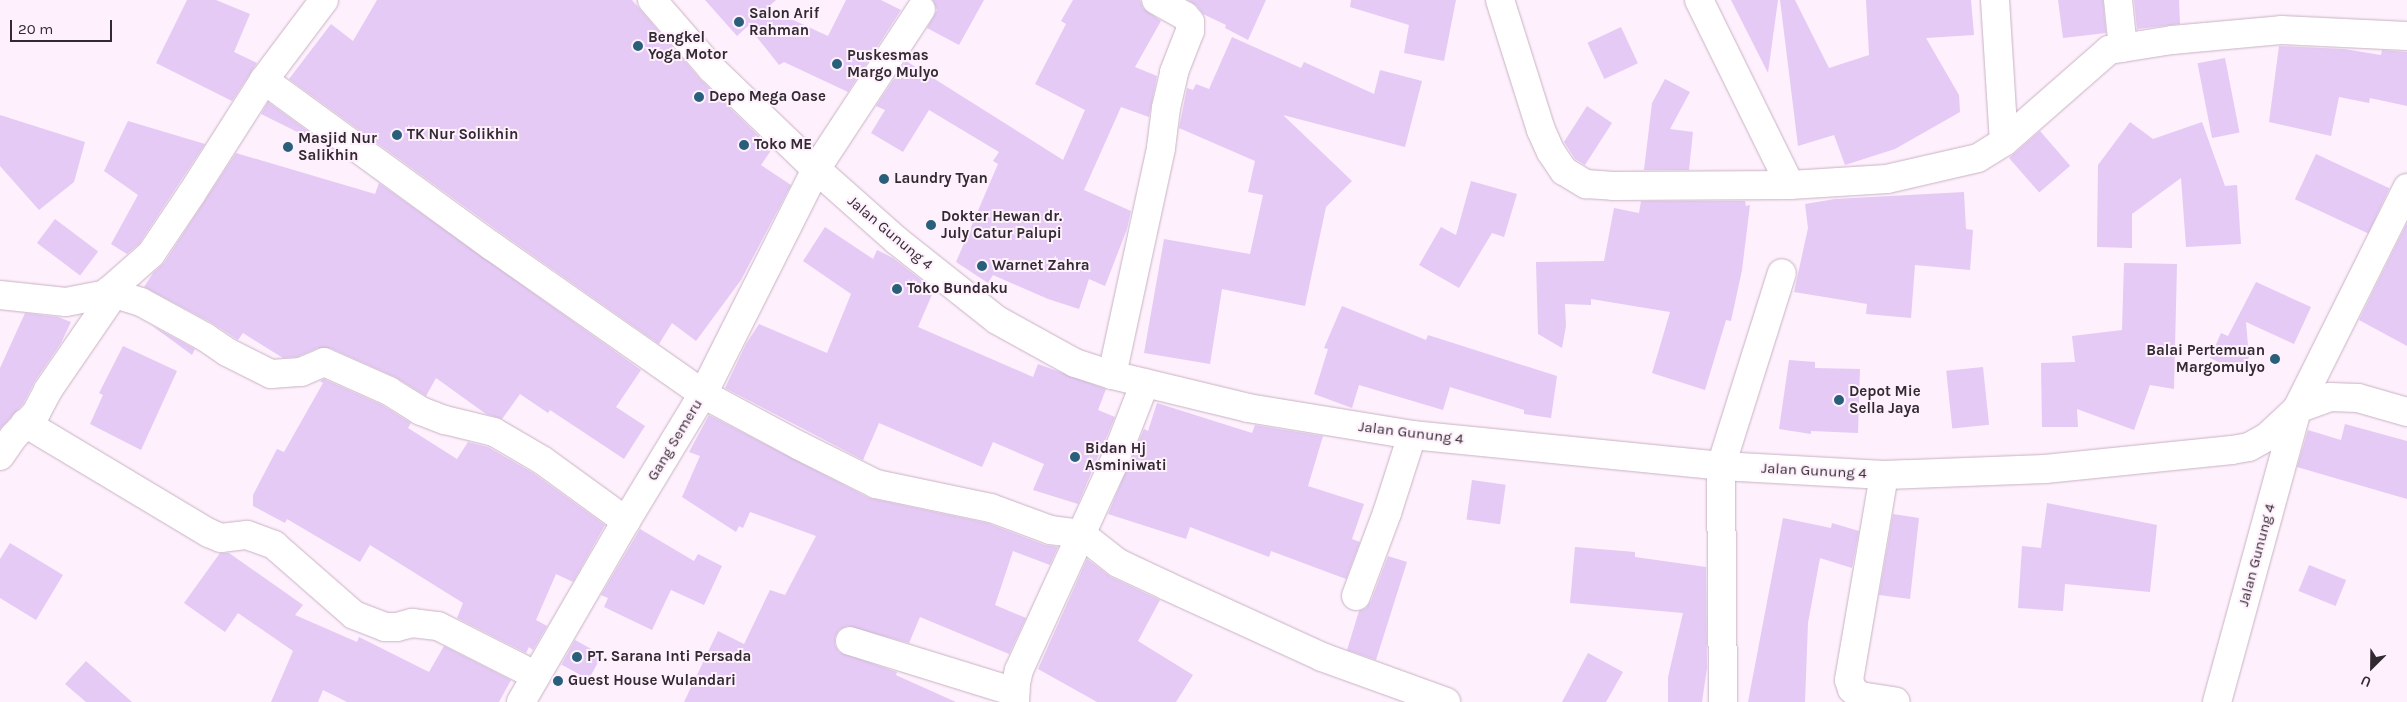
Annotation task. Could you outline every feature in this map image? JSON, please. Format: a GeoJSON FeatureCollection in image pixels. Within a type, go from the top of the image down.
{"type":"FeatureCollection","features":[{"type":"Feature","properties":{"kind":"street"},"geometry":{"type":"LineString","coordinates":[[113,293],[110,291],[151,254],[192,194],[264,80],[324,0]]}},
{"type":"Feature","properties":{"kind":"street","name":"Jalan Gunung 4"},"geometry":{"type":"LineString","coordinates":[[652,0],[712,69],[816,170],[896,240],[997,320],[1075,363],[1112,375],[1248,408],[1412,435],[1721,466],[1884,475],[2045,469],[2232,450],[2249,447],[2267,437],[2297,408],[2330,397],[2345,396],[2407,412]]}},
{"type":"Feature","properties":{"kind":"street"},"geometry":{"type":"LineString","coordinates":[[1112,375],[1162,148],[1166,108],[1174,72],[1190,30],[1190,22],[1185,16],[1156,0]]}},
{"type":"Feature","properties":{"kind":"street"},"geometry":{"type":"LineString","coordinates":[[1500,0],[1541,130],[1551,152],[1564,171],[1586,184],[1613,186],[1790,185],[1888,179],[1978,158],[2004,142],[2109,50],[2172,40],[2280,30],[2407,36]]}},
{"type":"Feature","properties":{"kind":"street"},"geometry":{"type":"LineString","coordinates":[[1699,0],[1790,185]]}},
{"type":"Feature","properties":{"kind":"street"},"geometry":{"type":"LineString","coordinates":[[1995,0],[2004,142]]}},
{"type":"Feature","properties":{"kind":"street"},"geometry":{"type":"LineString","coordinates":[[2118,0],[2123,48]]}},
{"type":"Feature","properties":{"kind":"street","name":"Gang Semeru"},"geometry":{"type":"LineString","coordinates":[[521,702],[626,520],[703,394],[816,170],[921,9]]}},
{"type":"Feature","properties":{"kind":"street"},"geometry":{"type":"LineString","coordinates":[[264,80],[500,252],[703,394],[876,484],[991,508],[1050,530],[1081,534],[1118,563],[1167,586],[1322,657],[1446,702]]}},
{"type":"Feature","properties":{"kind":"street","name":"Jalan Gunung 4"},"geometry":{"type":"LineString","coordinates":[[2217,702],[2297,408],[2407,188]]}},
{"type":"Feature","properties":{"kind":"street"},"geometry":{"type":"LineString","coordinates":[[1723,702],[1721,466],[1782,272]]}},
{"type":"Feature","properties":{"kind":"street"},"geometry":{"type":"LineString","coordinates":[[0,456],[36,413],[48,390],[113,293]]}},
{"type":"Feature","properties":{"kind":"street"},"geometry":{"type":"LineString","coordinates":[[0,295],[66,302],[113,293],[141,302],[227,352],[271,374],[301,372],[324,362],[389,391],[420,411],[445,420],[494,432],[542,460],[626,520]]}},
{"type":"Feature","properties":{"kind":"street"},"geometry":{"type":"LineString","coordinates":[[850,641],[1015,697],[1019,670],[1112,467],[1145,383]]}},
{"type":"Feature","properties":{"kind":"street"},"geometry":{"type":"LineString","coordinates":[[25,424],[209,534],[221,538],[247,535],[274,545],[354,615],[385,627],[397,627],[412,623],[438,626],[535,675]]}},
{"type":"Feature","properties":{"kind":"street"},"geometry":{"type":"LineString","coordinates":[[1356,596],[1387,513],[1412,435]]}},
{"type":"Feature","properties":{"kind":"street"},"geometry":{"type":"LineString","coordinates":[[1884,475],[1849,680],[1852,689],[1860,696],[1896,702]]}},
{"type":"Feature","properties":{"kind":"building"},"geometry":{"type":"Polygon","coordinates":[[[187,0],[216,0],[250,14],[234,52],[257,63],[232,101],[156,63],[187,0]]]}},
{"type":"Feature","properties":{"kind":"building"},"geometry":{"type":"Polygon","coordinates":[[[377,0],[632,0],[700,79],[772,149],[761,165],[791,185],[741,280],[696,341],[672,323],[659,344],[501,233],[289,79],[331,24],[353,41],[377,0]]]}},
{"type":"Feature","properties":{"kind":"building"},"geometry":{"type":"Polygon","coordinates":[[[705,0],[776,0],[767,8],[828,36],[846,0],[881,0],[901,10],[848,92],[784,62],[779,65],[748,26],[737,36],[705,0]]]}},
{"type":"Feature","properties":{"kind":"building"},"geometry":{"type":"Polygon","coordinates":[[[933,0],[984,0],[959,45],[927,28],[937,10],[933,0]]]}},
{"type":"Feature","properties":{"kind":"building"},"geometry":{"type":"Polygon","coordinates":[[[1073,0],[1140,0],[1143,8],[1161,21],[1135,67],[1157,76],[1149,117],[1121,107],[1084,190],[1131,211],[1127,229],[1105,286],[1089,279],[1079,309],[1048,299],[993,275],[988,283],[956,262],[998,164],[993,161],[999,152],[929,110],[903,152],[871,133],[885,110],[876,106],[906,61],[1063,160],[1085,110],[1035,84],[1066,24],[1061,21],[1073,0]]]}},
{"type":"Feature","properties":{"kind":"building"},"geometry":{"type":"Polygon","coordinates":[[[1188,0],[1266,0],[1248,40],[1225,28],[1226,25],[1203,14],[1197,6],[1188,0]]]}},
{"type":"Feature","properties":{"kind":"building"},"geometry":{"type":"Polygon","coordinates":[[[1351,0],[1456,0],[1444,61],[1404,53],[1409,25],[1350,7],[1351,0]]]}},
{"type":"Feature","properties":{"kind":"building"},"geometry":{"type":"Polygon","coordinates":[[[1731,0],[1778,0],[1768,73],[1731,0]]]}},
{"type":"Feature","properties":{"kind":"building"},"geometry":{"type":"Polygon","coordinates":[[[1780,0],[1795,0],[1829,68],[1869,55],[1866,0],[1971,0],[1974,35],[1926,38],[1959,95],[1960,112],[1895,149],[1845,165],[1834,135],[1798,146],[1780,0]]]}},
{"type":"Feature","properties":{"kind":"building"},"geometry":{"type":"Polygon","coordinates":[[[2058,0],[2103,0],[2106,33],[2063,38],[2058,0]]]}},
{"type":"Feature","properties":{"kind":"building"},"geometry":{"type":"Polygon","coordinates":[[[2134,0],[2179,0],[2180,24],[2137,29],[2134,0]]]}},
{"type":"Feature","properties":{"kind":"building"},"geometry":{"type":"Polygon","coordinates":[[[1621,27],[1638,63],[1604,79],[1587,43],[1621,27]]]}},
{"type":"Feature","properties":{"kind":"building"},"geometry":{"type":"Polygon","coordinates":[[[1232,37],[1301,68],[1304,62],[1374,94],[1380,70],[1422,81],[1405,147],[1283,115],[1352,181],[1326,207],[1305,306],[1222,289],[1210,364],[1144,353],[1164,239],[1250,254],[1263,195],[1248,192],[1255,161],[1179,128],[1187,88],[1193,90],[1196,84],[1209,89],[1232,37]]]}},
{"type":"Feature","properties":{"kind":"building"},"geometry":{"type":"Polygon","coordinates":[[[2279,46],[2344,49],[2381,55],[2382,50],[2407,52],[2407,106],[2370,98],[2369,103],[2339,97],[2331,136],[2269,122],[2279,46]]]}},
{"type":"Feature","properties":{"kind":"building"},"geometry":{"type":"Polygon","coordinates":[[[2225,58],[2240,133],[2212,138],[2198,63],[2225,58]]]}},
{"type":"Feature","properties":{"kind":"building"},"geometry":{"type":"Polygon","coordinates":[[[1665,79],[1690,92],[1670,129],[1693,132],[1689,170],[1644,170],[1652,103],[1665,79]]]}},
{"type":"Feature","properties":{"kind":"building"},"geometry":{"type":"Polygon","coordinates":[[[268,102],[334,150],[261,114],[268,102]]]}},
{"type":"Feature","properties":{"kind":"building"},"geometry":{"type":"Polygon","coordinates":[[[1587,106],[1612,123],[1585,165],[1575,159],[1564,142],[1587,106]]]}},
{"type":"Feature","properties":{"kind":"building"},"geometry":{"type":"Polygon","coordinates":[[[0,115],[85,142],[74,182],[39,210],[0,166],[0,115]]]}},
{"type":"Feature","properties":{"kind":"building"},"geometry":{"type":"Polygon","coordinates":[[[128,121],[205,144],[139,244],[127,254],[111,244],[138,195],[104,171],[128,121]]]}},
{"type":"Feature","properties":{"kind":"building"},"geometry":{"type":"Polygon","coordinates":[[[2130,122],[2153,139],[2202,122],[2225,186],[2237,185],[2241,244],[2186,247],[2181,178],[2132,214],[2132,248],[2097,247],[2098,165],[2130,122]]]}},
{"type":"Feature","properties":{"kind":"building"},"geometry":{"type":"Polygon","coordinates":[[[2040,131],[2070,166],[2039,193],[2009,158],[2040,131]]]}},
{"type":"Feature","properties":{"kind":"building"},"geometry":{"type":"Polygon","coordinates":[[[236,153],[375,194],[379,183],[641,370],[616,407],[645,426],[624,459],[550,410],[548,413],[520,394],[502,419],[486,414],[436,378],[426,396],[395,377],[330,348],[318,348],[297,357],[283,358],[243,333],[238,340],[212,323],[144,287],[153,273],[164,263],[236,153]]]}},
{"type":"Feature","properties":{"kind":"building"},"geometry":{"type":"Polygon","coordinates":[[[2316,154],[2389,188],[2368,234],[2295,199],[2316,154]]]}},
{"type":"Feature","properties":{"kind":"building"},"geometry":{"type":"Polygon","coordinates":[[[1471,181],[1517,194],[1504,237],[1492,233],[1459,288],[1419,265],[1441,227],[1456,235],[1471,181]]]}},
{"type":"Feature","properties":{"kind":"building"},"geometry":{"type":"Polygon","coordinates":[[[1964,192],[1966,229],[1973,230],[1970,270],[1915,265],[1911,318],[1866,314],[1867,304],[1794,292],[1808,228],[1805,204],[1835,199],[1964,192]]]}},
{"type":"Feature","properties":{"kind":"building"},"geometry":{"type":"Polygon","coordinates":[[[1641,201],[1745,201],[1746,206],[1750,205],[1742,270],[1731,321],[1726,320],[1705,390],[1652,373],[1670,312],[1591,299],[1591,305],[1565,304],[1566,326],[1562,348],[1538,334],[1536,262],[1604,261],[1614,208],[1639,213],[1641,201]]]}},
{"type":"Feature","properties":{"kind":"building"},"geometry":{"type":"Polygon","coordinates":[[[55,219],[98,251],[80,275],[37,243],[55,219]]]}},
{"type":"Feature","properties":{"kind":"building"},"geometry":{"type":"Polygon","coordinates":[[[2407,223],[2407,346],[2359,320],[2407,223]]]}},
{"type":"Feature","properties":{"kind":"building"},"geometry":{"type":"Polygon","coordinates":[[[825,227],[873,259],[877,250],[893,258],[934,290],[918,327],[1033,377],[1038,364],[1106,389],[1098,410],[1115,417],[1078,504],[1033,490],[1044,464],[993,442],[982,467],[879,423],[863,460],[725,388],[746,344],[759,324],[827,353],[851,294],[803,261],[825,227]]]}},
{"type":"Feature","properties":{"kind":"building"},"geometry":{"type":"Polygon","coordinates":[[[2124,263],[2177,264],[2174,389],[2150,385],[2134,430],[2077,409],[2078,427],[2042,427],[2041,363],[2075,362],[2072,336],[2122,330],[2124,263]]]}},
{"type":"Feature","properties":{"kind":"building"},"geometry":{"type":"Polygon","coordinates":[[[2256,282],[2311,307],[2294,344],[2246,322],[2249,357],[2242,373],[2210,358],[2221,333],[2228,336],[2256,282]]]}},
{"type":"Feature","properties":{"kind":"building"},"geometry":{"type":"Polygon","coordinates":[[[1342,306],[1426,340],[1428,335],[1557,376],[1551,418],[1524,414],[1524,410],[1450,387],[1443,410],[1359,385],[1352,408],[1314,394],[1328,349],[1324,348],[1342,306]]]}},
{"type":"Feature","properties":{"kind":"building"},"geometry":{"type":"Polygon","coordinates":[[[25,313],[58,317],[71,322],[61,343],[35,381],[23,404],[0,429],[0,368],[25,313]]]}},
{"type":"Feature","properties":{"kind":"building"},"geometry":{"type":"Polygon","coordinates":[[[151,325],[195,349],[192,355],[151,325]]]}},
{"type":"Feature","properties":{"kind":"building"},"geometry":{"type":"Polygon","coordinates":[[[123,346],[177,371],[141,450],[90,424],[103,395],[99,393],[123,346]]]}},
{"type":"Feature","properties":{"kind":"building"},"geometry":{"type":"Polygon","coordinates":[[[1789,360],[1815,362],[1815,368],[1860,369],[1858,433],[1811,431],[1811,434],[1779,429],[1789,360]]]}},
{"type":"Feature","properties":{"kind":"building"},"geometry":{"type":"Polygon","coordinates":[[[1983,367],[1989,425],[1952,429],[1946,371],[1983,367]]]}},
{"type":"Feature","properties":{"kind":"building"},"geometry":{"type":"Polygon","coordinates":[[[324,379],[382,405],[411,423],[408,428],[457,459],[468,442],[488,447],[533,473],[605,525],[573,582],[556,574],[536,620],[547,626],[533,650],[529,647],[526,653],[457,618],[463,603],[370,545],[360,562],[287,519],[285,523],[253,506],[253,495],[277,449],[284,452],[323,383],[320,381],[324,379]]]}},
{"type":"Feature","properties":{"kind":"building"},"geometry":{"type":"Polygon","coordinates":[[[1157,403],[1252,433],[1255,425],[1323,436],[1308,486],[1364,504],[1352,539],[1360,542],[1346,579],[1271,551],[1269,557],[1190,527],[1186,539],[1108,514],[1144,429],[1148,431],[1157,403]]]}},
{"type":"Feature","properties":{"kind":"building"},"geometry":{"type":"Polygon","coordinates":[[[709,415],[869,498],[987,523],[1045,545],[1058,547],[1050,565],[1013,551],[995,605],[1026,618],[1009,654],[920,617],[909,643],[847,626],[839,630],[835,637],[835,645],[839,652],[897,672],[896,675],[956,702],[684,702],[718,631],[744,644],[770,590],[785,595],[816,536],[750,512],[743,528],[739,526],[736,532],[682,497],[700,456],[689,452],[709,415]]]}},
{"type":"Feature","properties":{"kind":"building"},"geometry":{"type":"Polygon","coordinates":[[[2345,424],[2407,441],[2407,499],[2297,467],[2308,430],[2341,440],[2345,424]]]}},
{"type":"Feature","properties":{"kind":"building"},"geometry":{"type":"Polygon","coordinates":[[[1472,480],[1506,485],[1500,524],[1466,520],[1472,480]]]}},
{"type":"Feature","properties":{"kind":"building"},"geometry":{"type":"Polygon","coordinates":[[[2047,503],[2157,525],[2150,592],[2065,584],[2063,611],[2018,608],[2022,546],[2041,548],[2047,503]]]}},
{"type":"Feature","properties":{"kind":"building"},"geometry":{"type":"Polygon","coordinates":[[[1893,514],[1919,518],[1910,599],[1879,595],[1893,514]]]}},
{"type":"Feature","properties":{"kind":"building"},"geometry":{"type":"Polygon","coordinates":[[[1783,518],[1831,528],[1832,523],[1859,531],[1852,568],[1820,558],[1808,623],[1805,702],[1748,702],[1783,518]]]}},
{"type":"Feature","properties":{"kind":"building"},"geometry":{"type":"Polygon","coordinates":[[[640,529],[694,561],[698,554],[722,566],[704,605],[671,590],[652,630],[604,607],[608,598],[601,595],[640,529]]]}},
{"type":"Feature","properties":{"kind":"building"},"geometry":{"type":"Polygon","coordinates":[[[10,543],[63,575],[36,620],[0,598],[0,559],[10,543]]]}},
{"type":"Feature","properties":{"kind":"building"},"geometry":{"type":"Polygon","coordinates":[[[1575,547],[1635,552],[1635,557],[1706,567],[1707,668],[1702,702],[1668,702],[1668,677],[1683,613],[1570,603],[1575,547]]]}},
{"type":"Feature","properties":{"kind":"building"},"geometry":{"type":"Polygon","coordinates":[[[220,553],[229,553],[303,605],[295,615],[357,642],[359,637],[429,672],[444,646],[511,680],[499,702],[347,702],[323,690],[318,702],[271,702],[293,651],[238,613],[225,632],[184,603],[220,553]]]}},
{"type":"Feature","properties":{"kind":"building"},"geometry":{"type":"Polygon","coordinates":[[[1388,556],[1407,562],[1376,660],[1347,650],[1359,611],[1366,608],[1371,601],[1388,556]]]}},
{"type":"Feature","properties":{"kind":"building"},"geometry":{"type":"Polygon","coordinates":[[[1087,559],[1111,577],[1160,600],[1138,641],[1193,675],[1176,702],[1097,702],[1038,669],[1087,559]]]}},
{"type":"Feature","properties":{"kind":"building"},"geometry":{"type":"Polygon","coordinates":[[[2309,565],[2346,580],[2336,606],[2299,591],[2309,565]]]}},
{"type":"Feature","properties":{"kind":"building","name":"PT. Sarana Inti Persada"},"geometry":{"type":"Polygon","coordinates":[[[575,640],[602,655],[589,680],[561,664],[575,640]]]}},
{"type":"Feature","properties":{"kind":"building"},"geometry":{"type":"Polygon","coordinates":[[[1588,653],[1623,672],[1606,702],[1562,702],[1588,653]]]}},
{"type":"Feature","properties":{"kind":"building"},"geometry":{"type":"Polygon","coordinates":[[[86,661],[132,702],[86,702],[65,684],[86,661]]]}},
{"type":"Feature","properties":{"kind":"place","name":"Salon Arif Rahman"},"geometry":{"type":"Point","coordinates":[739,22]}},
{"type":"Feature","properties":{"kind":"place","name":"Bengkel Yoga Motor"},"geometry":{"type":"Point","coordinates":[638,46]}},
{"type":"Feature","properties":{"kind":"place","name":"Puskesmas Margo Mulyo"},"geometry":{"type":"Point","coordinates":[837,64]}},
{"type":"Feature","properties":{"kind":"place","name":"Depo Mega Oase"},"geometry":{"type":"Point","coordinates":[699,97]}},
{"type":"Feature","properties":{"kind":"place","name":"TK Nur Solikhin"},"geometry":{"type":"Point","coordinates":[397,135]}},
{"type":"Feature","properties":{"kind":"place","name":"Toko ME"},"geometry":{"type":"Point","coordinates":[744,145]}},
{"type":"Feature","properties":{"kind":"place","name":"Masjid Nur Salikhin"},"geometry":{"type":"Point","coordinates":[288,147]}},
{"type":"Feature","properties":{"kind":"place","name":"Laundry Tyan"},"geometry":{"type":"Point","coordinates":[884,179]}},
{"type":"Feature","properties":{"kind":"place","name":"Dokter Hewan dr. July Catur Palupi"},"geometry":{"type":"Point","coordinates":[931,225]}},
{"type":"Feature","properties":{"kind":"place","name":"Warnet Zahra"},"geometry":{"type":"Point","coordinates":[982,266]}},
{"type":"Feature","properties":{"kind":"place","name":"Toko Bundaku"},"geometry":{"type":"Point","coordinates":[897,289]}},
{"type":"Feature","properties":{"kind":"place","name":"Balai Pertemuan Margomulyo"},"geometry":{"type":"Point","coordinates":[2275,359]}},
{"type":"Feature","properties":{"kind":"place","name":"Depot Mie Sella Jaya"},"geometry":{"type":"Point","coordinates":[1839,400]}},
{"type":"Feature","properties":{"kind":"place","name":"Bidan Hj Asminiwati"},"geometry":{"type":"Point","coordinates":[1075,457]}},
{"type":"Feature","properties":{"kind":"place","name":"PT. Sarana Inti Persada"},"geometry":{"type":"Point","coordinates":[577,657]}},
{"type":"Feature","properties":{"kind":"place","name":"Guest House Wulandari"},"geometry":{"type":"Point","coordinates":[558,681]}}]}
